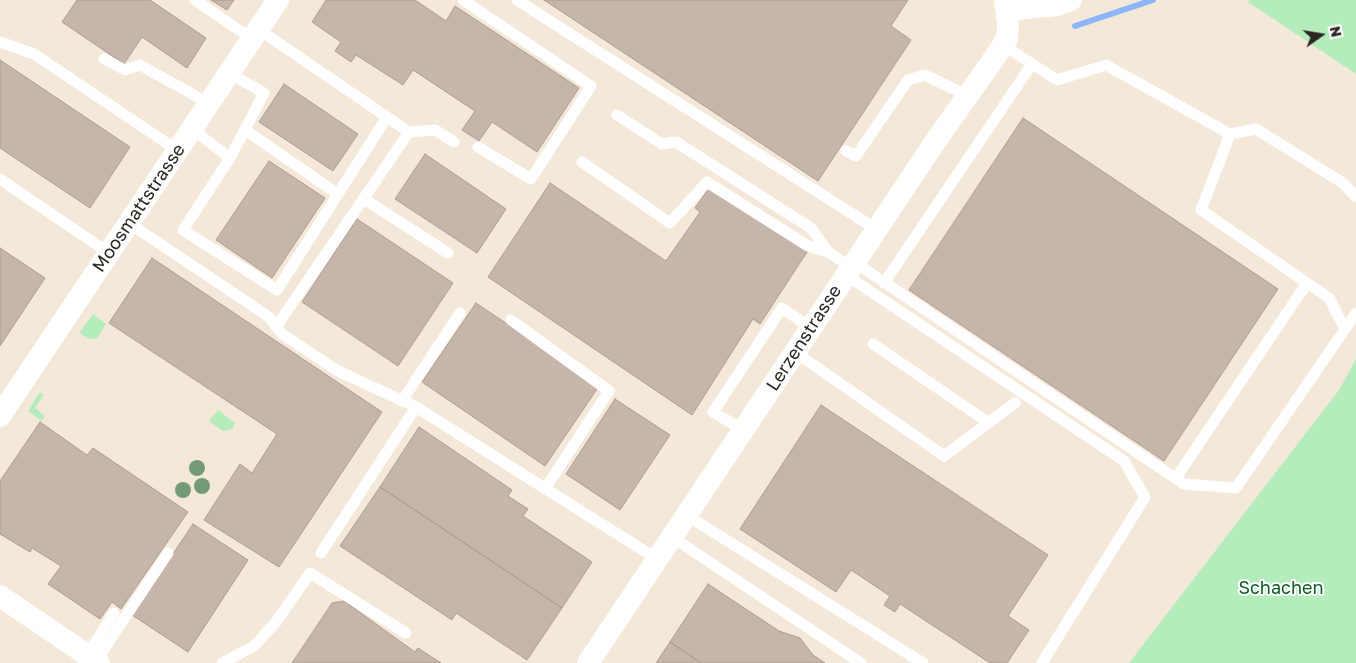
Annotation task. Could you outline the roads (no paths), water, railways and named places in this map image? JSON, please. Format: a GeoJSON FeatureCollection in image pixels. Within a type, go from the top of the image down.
{"type":"FeatureCollection","features":[{"type":"Feature","properties":{"kind":"street","name":"Moosmattstrasse"},"geometry":{"type":"LineString","coordinates":[[0,416],[278,0]]}},
{"type":"Feature","properties":{"kind":"street"},"geometry":{"type":"LineString","coordinates":[[1006,5],[1056,6],[1071,0]]}},
{"type":"Feature","properties":{"kind":"street","name":"Lerzenstrasse"},"geometry":{"type":"LineString","coordinates":[[588,663],[876,229],[1003,45],[1007,38],[1006,5]]}},
{"type":"Feature","properties":{"kind":"street"},"geometry":{"type":"LineString","coordinates":[[0,596],[94,659]]}},
{"type":"Feature","properties":{"kind":"lane"},"geometry":{"type":"LineString","coordinates":[[195,0],[255,34],[409,132],[435,130],[454,142]]}},
{"type":"Feature","properties":{"kind":"lane"},"geometry":{"type":"LineString","coordinates":[[463,0],[591,86],[531,179],[478,147]]}},
{"type":"Feature","properties":{"kind":"lane"},"geometry":{"type":"LineString","coordinates":[[517,0],[876,229]]}},
{"type":"Feature","properties":{"kind":"lane"},"geometry":{"type":"LineString","coordinates":[[0,42],[34,54],[178,150]]}},
{"type":"Feature","properties":{"kind":"lane"},"geometry":{"type":"LineString","coordinates":[[1003,45],[1057,80],[1106,66],[1230,134],[1256,129],[1343,182],[1356,197]]}},
{"type":"Feature","properties":{"kind":"lane"},"geometry":{"type":"LineString","coordinates":[[104,59],[125,70],[140,65],[208,104]]}},
{"type":"Feature","properties":{"kind":"lane"},"geometry":{"type":"LineString","coordinates":[[884,283],[1032,64]]}},
{"type":"Feature","properties":{"kind":"lane"},"geometry":{"type":"LineString","coordinates":[[229,73],[264,93],[230,158],[182,230],[277,290],[387,117]]}},
{"type":"Feature","properties":{"kind":"lane"},"geometry":{"type":"LineString","coordinates":[[846,152],[856,156],[908,80],[925,75],[968,96]]}},
{"type":"Feature","properties":{"kind":"lane"},"geometry":{"type":"LineString","coordinates":[[617,115],[662,144],[676,142],[811,228],[828,252],[1124,461],[1145,497],[1042,663]]}},
{"type":"Feature","properties":{"kind":"lane"},"geometry":{"type":"LineString","coordinates":[[192,129],[230,158]]}},
{"type":"Feature","properties":{"kind":"lane"},"geometry":{"type":"LineString","coordinates":[[245,130],[338,194]]}},
{"type":"Feature","properties":{"kind":"lane"},"geometry":{"type":"LineString","coordinates":[[276,327],[409,132]]}},
{"type":"Feature","properties":{"kind":"lane"},"geometry":{"type":"LineString","coordinates":[[1230,134],[1201,210],[1329,298],[1345,329]]}},
{"type":"Feature","properties":{"kind":"lane"},"geometry":{"type":"LineString","coordinates":[[582,162],[670,223],[707,182],[808,246],[828,252]]}},
{"type":"Feature","properties":{"kind":"lane"},"geometry":{"type":"LineString","coordinates":[[0,179],[109,253]]}},
{"type":"Feature","properties":{"kind":"lane"},"geometry":{"type":"LineString","coordinates":[[364,198],[448,253]]}},
{"type":"Feature","properties":{"kind":"lane"},"geometry":{"type":"LineString","coordinates":[[129,223],[269,317],[282,334],[338,371],[416,407],[657,559]]}},
{"type":"Feature","properties":{"kind":"lane"},"geometry":{"type":"LineString","coordinates":[[850,268],[884,283],[1184,484],[1236,488],[1356,313]]}},
{"type":"Feature","properties":{"kind":"lane"},"geometry":{"type":"LineString","coordinates":[[1176,478],[1307,283]]}},
{"type":"Feature","properties":{"kind":"lane"},"geometry":{"type":"LineString","coordinates":[[743,430],[713,412],[782,308],[811,328]]}},
{"type":"Feature","properties":{"kind":"lane"},"geometry":{"type":"LineString","coordinates":[[402,401],[460,313]]}},
{"type":"Feature","properties":{"kind":"lane"},"geometry":{"type":"LineString","coordinates":[[511,320],[609,391],[545,488]]}},
{"type":"Feature","properties":{"kind":"lane"},"geometry":{"type":"LineString","coordinates":[[873,344],[989,423]]}},
{"type":"Feature","properties":{"kind":"lane"},"geometry":{"type":"LineString","coordinates":[[794,352],[944,456],[1015,403]]}},
{"type":"Feature","properties":{"kind":"lane"},"geometry":{"type":"LineString","coordinates":[[321,553],[416,407]]}},
{"type":"Feature","properties":{"kind":"lane"},"geometry":{"type":"LineString","coordinates":[[686,515],[923,663]]}},
{"type":"Feature","properties":{"kind":"lane"},"geometry":{"type":"LineString","coordinates":[[672,537],[860,663]]}},
{"type":"Feature","properties":{"kind":"lane"},"geometry":{"type":"LineString","coordinates":[[94,659],[168,553]]}},
{"type":"Feature","properties":{"kind":"lane"},"geometry":{"type":"LineString","coordinates":[[222,663],[254,646],[276,622],[310,573],[406,633]]}},
{"type":"Feature","properties":{"kind":"lane"},"geometry":{"type":"LineString","coordinates":[[94,659],[114,613]]}},
{"type":"Feature","properties":{"kind":"waterway"},"geometry":{"type":"LineString","coordinates":[[1075,26],[1153,0]]}},
{"type":"Feature","properties":{"kind":"park label","name":"Schachen"},"geometry":{"type":"Point","coordinates":[1281,588]}}]}
